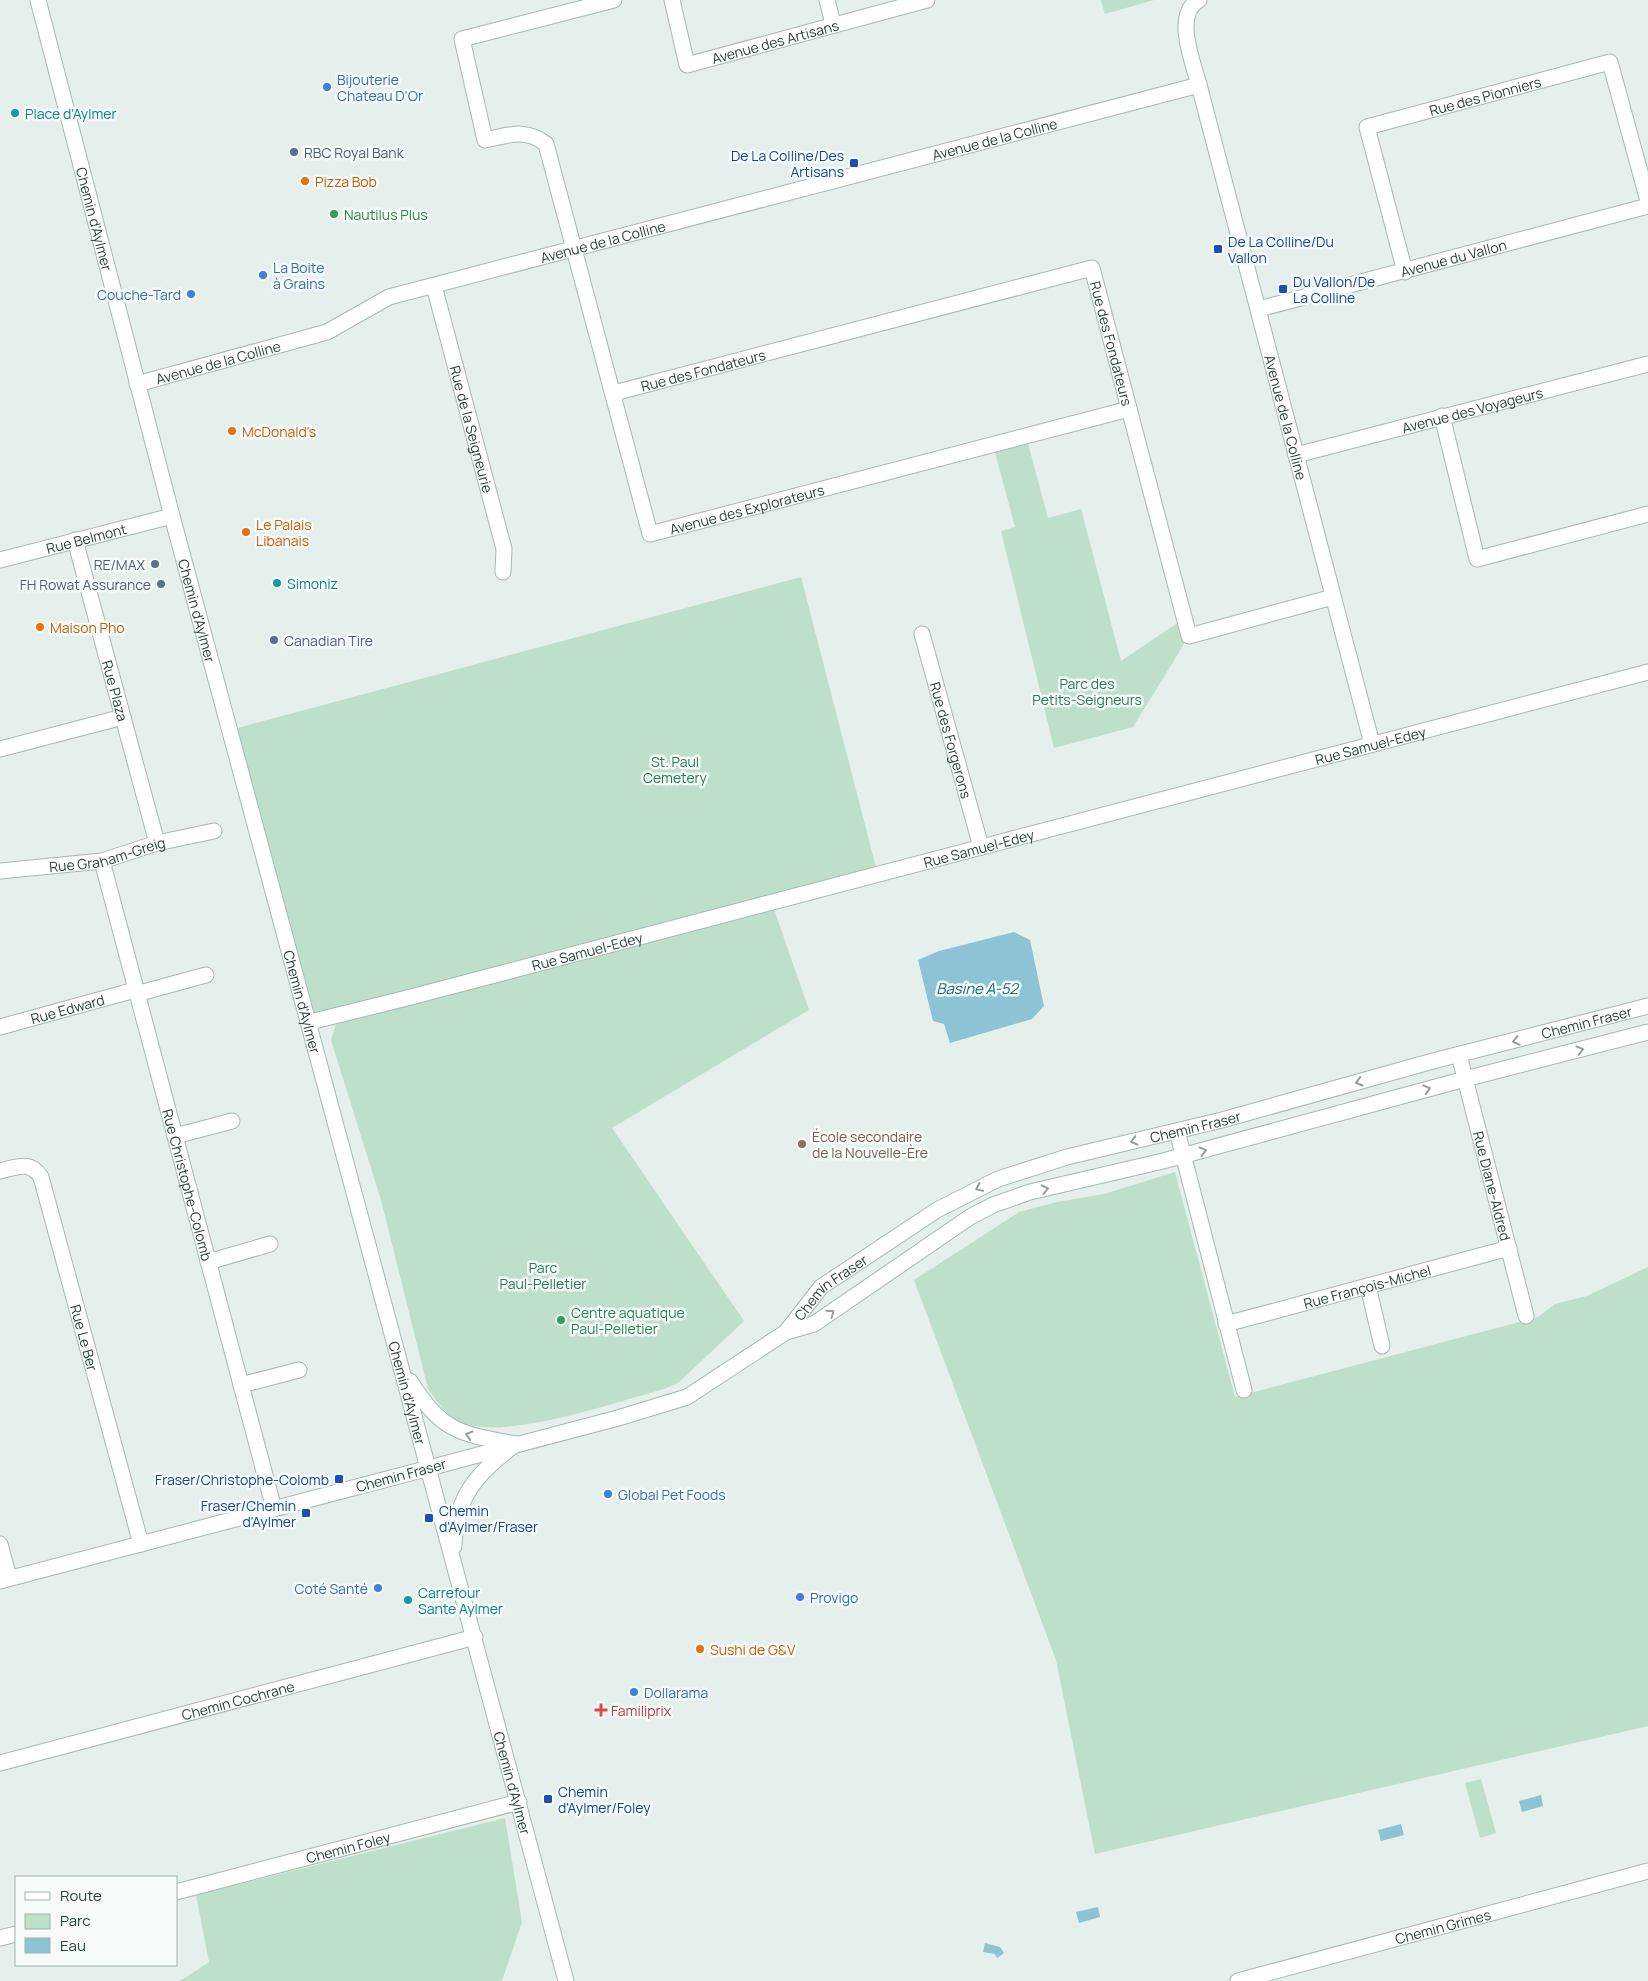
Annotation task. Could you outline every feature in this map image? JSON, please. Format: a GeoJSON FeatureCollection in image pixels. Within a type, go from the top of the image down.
{"type":"FeatureCollection","features":[{"type":"Feature","properties":{"kind":"street","name":"Chemin d'Aylmer"},"geometry":{"type":"LineString","coordinates":[[38,0],[172,516],[310,1022],[567,1981]]}},
{"type":"Feature","properties":{"kind":"street"},"geometry":{"type":"LineString","coordinates":[[576,248],[546,144],[536,135],[524,133],[486,140],[462,39],[614,0]]}},
{"type":"Feature","properties":{"kind":"street","name":"Avenue des Artisans"},"geometry":{"type":"LineString","coordinates":[[672,0],[687,65],[927,0]]}},
{"type":"Feature","properties":{"kind":"street"},"geometry":{"type":"LineString","coordinates":[[827,0],[833,24]]}},
{"type":"Feature","properties":{"kind":"street"},"geometry":{"type":"LineString","coordinates":[[1199,0],[1191,6],[1186,16],[1185,27],[1199,85]]}},
{"type":"Feature","properties":{"kind":"street","name":"Rue des Pionniers"},"geometry":{"type":"LineString","coordinates":[[1405,272],[1367,127],[1610,62],[1648,202]]}},
{"type":"Feature","properties":{"kind":"street","name":"Avenue de la Colline"},"geometry":{"type":"LineString","coordinates":[[137,384],[327,332],[389,297],[1199,85],[1372,744]]}},
{"type":"Feature","properties":{"kind":"street","name":"Avenue du Vallon"},"geometry":{"type":"LineString","coordinates":[[1259,309],[1405,272],[1648,206]]}},
{"type":"Feature","properties":{"kind":"street","name":"Avenue des Explorateurs"},"geometry":{"type":"LineString","coordinates":[[576,248],[650,534],[1129,409]]}},
{"type":"Feature","properties":{"kind":"street","name":"Rue des Fondateurs"},"geometry":{"type":"LineString","coordinates":[[614,393],[1092,268],[1189,636],[1333,597]]}},
{"type":"Feature","properties":{"kind":"street","name":"Rue de la Seigneurie"},"geometry":{"type":"LineString","coordinates":[[434,286],[504,549],[503,572]]}},
{"type":"Feature","properties":{"kind":"street","name":"Avenue des Voyageurs"},"geometry":{"type":"LineString","coordinates":[[1296,455],[1648,364]]}},
{"type":"Feature","properties":{"kind":"street"},"geometry":{"type":"LineString","coordinates":[[1442,416],[1476,559],[1648,514]]}},
{"type":"Feature","properties":{"kind":"street","name":"Rue Belmont"},"geometry":{"type":"LineString","coordinates":[[0,560],[172,516]]}},
{"type":"Feature","properties":{"kind":"street","name":"Rue Plaza"},"geometry":{"type":"LineString","coordinates":[[75,540],[156,843]]}},
{"type":"Feature","properties":{"kind":"street","name":"Rue des Forgerons"},"geometry":{"type":"LineString","coordinates":[[922,634],[981,847]]}},
{"type":"Feature","properties":{"kind":"street","name":"Rue Samuel-Edey"},"geometry":{"type":"LineString","coordinates":[[310,1022],[1648,672]]}},
{"type":"Feature","properties":{"kind":"street"},"geometry":{"type":"LineString","coordinates":[[0,749],[123,717]]}},
{"type":"Feature","properties":{"kind":"street","name":"Rue Graham-Greig"},"geometry":{"type":"LineString","coordinates":[[0,871],[102,861],[156,843],[214,831]]}},
{"type":"Feature","properties":{"kind":"street","name":"Rue Christophe-Colomb"},"geometry":{"type":"LineString","coordinates":[[102,861],[135,992],[274,1509]]}},
{"type":"Feature","properties":{"kind":"street","name":"Rue Edward"},"geometry":{"type":"LineString","coordinates":[[0,1027],[206,974]]}},
{"type":"Feature","properties":{"kind":"street","name":"Chemin Fraser"},"geometry":{"type":"LineString","coordinates":[[786,1332],[821,1287],[937,1210],[998,1179],[1067,1158],[1177,1131],[1648,1006]]}},
{"type":"Feature","properties":{"kind":"street","name":"Chemin Fraser"},"geometry":{"type":"LineString","coordinates":[[5,1580],[618,1418],[687,1396],[786,1332],[814,1324],[970,1217],[993,1205],[1030,1192],[1183,1156],[1465,1078],[1648,1032]]}},
{"type":"Feature","properties":{"kind":"street","name":"Rue Diane-Aldred"},"geometry":{"type":"LineString","coordinates":[[1459,1055],[1526,1316]]}},
{"type":"Feature","properties":{"kind":"street"},"geometry":{"type":"LineString","coordinates":[[175,1136],[232,1121]]}},
{"type":"Feature","properties":{"kind":"street"},"geometry":{"type":"LineString","coordinates":[[1177,1131],[1244,1390]]}},
{"type":"Feature","properties":{"kind":"street","name":"Rue Le Ber"},"geometry":{"type":"LineString","coordinates":[[0,1171],[26,1165],[32,1167],[41,1177],[141,1544]]}},
{"type":"Feature","properties":{"kind":"street"},"geometry":{"type":"LineString","coordinates":[[208,1262],[270,1244]]}},
{"type":"Feature","properties":{"kind":"street","name":"Rue François-Michel"},"geometry":{"type":"LineString","coordinates":[[1226,1324],[1509,1248]]}},
{"type":"Feature","properties":{"kind":"street"},"geometry":{"type":"LineString","coordinates":[[1368,1286],[1382,1346]]}},
{"type":"Feature","properties":{"kind":"street"},"geometry":{"type":"LineString","coordinates":[[402,1367],[432,1412],[452,1429],[477,1437],[516,1444]]}},
{"type":"Feature","properties":{"kind":"street"},"geometry":{"type":"LineString","coordinates":[[241,1385],[299,1370]]}},
{"type":"Feature","properties":{"kind":"street"},"geometry":{"type":"LineString","coordinates":[[454,1560],[457,1517],[467,1491],[486,1468],[516,1444]]}},
{"type":"Feature","properties":{"kind":"street"},"geometry":{"type":"LineString","coordinates":[[0,1544],[5,1580]]}},
{"type":"Feature","properties":{"kind":"street","name":"Chemin Cochrane"},"geometry":{"type":"LineString","coordinates":[[0,1763],[475,1637]]}},
{"type":"Feature","properties":{"kind":"street","name":"Chemin Foley"},"geometry":{"type":"LineString","coordinates":[[178,1891],[519,1802]]}},
{"type":"Feature","properties":{"kind":"street","name":"Chemin Grimes"},"geometry":{"type":"LineString","coordinates":[[1238,1981],[1648,1871]]}},
{"type":"Feature","properties":{"kind":"street"},"geometry":{"type":"LineString","coordinates":[[0,1938],[15,1934]]}},
{"type":"Feature","properties":{"kind":"green space"},"geometry":{"type":"Polygon","coordinates":[[[1101,0],[1154,0],[1105,14],[1101,0]]]}},
{"type":"Feature","properties":{"kind":"green space","name":"Parc des Petits-Seigneurs"},"geometry":{"type":"Polygon","coordinates":[[[1026,436],[1048,518],[1081,509],[1121,661],[1185,618],[1189,636],[1133,727],[1054,748],[1001,531],[1015,527],[993,445],[1026,436]]]}},
{"type":"Feature","properties":{"kind":"green space","name":"St. Paul Cemetery"},"geometry":{"type":"Polygon","coordinates":[[[801,577],[878,875],[310,1022],[230,730],[801,577]]]}},
{"type":"Feature","properties":{"kind":"green space","name":"Parc Paul-Pelletier"},"geometry":{"type":"Polygon","coordinates":[[[774,909],[809,1010],[612,1128],[744,1321],[678,1383],[664,1389],[591,1410],[534,1423],[507,1427],[483,1427],[458,1421],[443,1409],[428,1389],[381,1200],[331,1040],[336,1024],[774,909]]]}},
{"type":"Feature","properties":{"kind":"green space"},"geometry":{"type":"Polygon","coordinates":[[[1175,1172],[1235,1397],[1538,1317],[1555,1304],[1587,1296],[1648,1267],[1648,1726],[1095,1854],[1056,1660],[914,1280],[1019,1212],[1057,1202],[1104,1194],[1175,1172]]]}},
{"type":"Feature","properties":{"kind":"green space"},"geometry":{"type":"Polygon","coordinates":[[[1481,1779],[1496,1833],[1480,1838],[1465,1783],[1481,1779]]]}},
{"type":"Feature","properties":{"kind":"green space"},"geometry":{"type":"Polygon","coordinates":[[[505,1818],[522,1922],[502,1981],[180,1981],[209,1962],[196,1895],[505,1818]]]}},
{"type":"Feature","properties":{"kind":"water","name":"Basine A-52"},"geometry":{"type":"Polygon","coordinates":[[[1014,932],[1030,940],[1044,1006],[1032,1019],[950,1043],[944,1024],[933,1021],[918,960],[939,951],[1014,932]]]}},
{"type":"Feature","properties":{"kind":"water"},"geometry":{"type":"Polygon","coordinates":[[[1541,1795],[1543,1806],[1522,1812],[1519,1801],[1541,1795]]]}},
{"type":"Feature","properties":{"kind":"water"},"geometry":{"type":"Polygon","coordinates":[[[1401,1824],[1404,1835],[1381,1841],[1378,1830],[1401,1824]]]}},
{"type":"Feature","properties":{"kind":"water"},"geometry":{"type":"Polygon","coordinates":[[[1098,1907],[1100,1917],[1079,1923],[1076,1912],[1098,1907]]]}},
{"type":"Feature","properties":{"kind":"water"},"geometry":{"type":"Polygon","coordinates":[[[985,1943],[1000,1947],[1004,1953],[997,1958],[995,1954],[983,1952],[985,1943]]]}},
{"type":"Feature","properties":{"kind":"place","name":"Bijouterie Chateau D'Or"},"geometry":{"type":"Point","coordinates":[327,87]}},
{"type":"Feature","properties":{"kind":"place","name":"Place d'Aylmer"},"geometry":{"type":"Point","coordinates":[15,113]}},
{"type":"Feature","properties":{"kind":"place","name":"RBC Royal Bank"},"geometry":{"type":"Point","coordinates":[294,152]}},
{"type":"Feature","properties":{"kind":"place","name":"De La Colline/Des Artisans"},"geometry":{"type":"Point","coordinates":[854,163]}},
{"type":"Feature","properties":{"kind":"place","name":"Pizza Bob"},"geometry":{"type":"Point","coordinates":[305,181]}},
{"type":"Feature","properties":{"kind":"place","name":"Nautilus Plus"},"geometry":{"type":"Point","coordinates":[334,214]}},
{"type":"Feature","properties":{"kind":"place","name":"De La Colline/Du Vallon"},"geometry":{"type":"Point","coordinates":[1218,249]}},
{"type":"Feature","properties":{"kind":"place","name":"La Boite à Grains"},"geometry":{"type":"Point","coordinates":[263,275]}},
{"type":"Feature","properties":{"kind":"place","name":"Du Vallon/De La Colline"},"geometry":{"type":"Point","coordinates":[1283,289]}},
{"type":"Feature","properties":{"kind":"place","name":"Couche-Tard"},"geometry":{"type":"Point","coordinates":[191,294]}},
{"type":"Feature","properties":{"kind":"place","name":"McDonald's"},"geometry":{"type":"Point","coordinates":[232,431]}},
{"type":"Feature","properties":{"kind":"place","name":"Le Palais Libanais"},"geometry":{"type":"Point","coordinates":[246,532]}},
{"type":"Feature","properties":{"kind":"place","name":"RE/MAX"},"geometry":{"type":"Point","coordinates":[155,564]}},
{"type":"Feature","properties":{"kind":"place","name":"Simoniz"},"geometry":{"type":"Point","coordinates":[277,583]}},
{"type":"Feature","properties":{"kind":"place","name":"FH Rowat Assurance"},"geometry":{"type":"Point","coordinates":[161,584]}},
{"type":"Feature","properties":{"kind":"place","name":"Maison Pho"},"geometry":{"type":"Point","coordinates":[40,627]}},
{"type":"Feature","properties":{"kind":"place","name":"Canadian Tire"},"geometry":{"type":"Point","coordinates":[274,640]}},
{"type":"Feature","properties":{"kind":"place","name":"École secondaire de la Nouvelle-Ère"},"geometry":{"type":"Point","coordinates":[802,1144]}},
{"type":"Feature","properties":{"kind":"place","name":"Centre aquatique Paul-Pelletier"},"geometry":{"type":"Point","coordinates":[561,1320]}},
{"type":"Feature","properties":{"kind":"place","name":"Fraser/Christophe-Colomb"},"geometry":{"type":"Point","coordinates":[339,1479]}},
{"type":"Feature","properties":{"kind":"place","name":"Global Pet Foods"},"geometry":{"type":"Point","coordinates":[608,1494]}},
{"type":"Feature","properties":{"kind":"place","name":"Fraser/Chemin d'Aylmer"},"geometry":{"type":"Point","coordinates":[306,1513]}},
{"type":"Feature","properties":{"kind":"place","name":"Chemin d'Aylmer/Fraser"},"geometry":{"type":"Point","coordinates":[429,1518]}},
{"type":"Feature","properties":{"kind":"place","name":"Coté Santé"},"geometry":{"type":"Point","coordinates":[378,1588]}},
{"type":"Feature","properties":{"kind":"place","name":"Provigo"},"geometry":{"type":"Point","coordinates":[800,1597]}},
{"type":"Feature","properties":{"kind":"place","name":"Carrefour Sante Aylmer"},"geometry":{"type":"Point","coordinates":[408,1600]}},
{"type":"Feature","properties":{"kind":"place","name":"Sushi de G&V"},"geometry":{"type":"Point","coordinates":[700,1649]}},
{"type":"Feature","properties":{"kind":"place","name":"Dollarama"},"geometry":{"type":"Point","coordinates":[634,1692]}},
{"type":"Feature","properties":{"kind":"place","name":"Familiprix"},"geometry":{"type":"Point","coordinates":[601,1710]}},
{"type":"Feature","properties":{"kind":"place","name":"Chemin d'Aylmer/Foley"},"geometry":{"type":"Point","coordinates":[548,1799]}}]}
